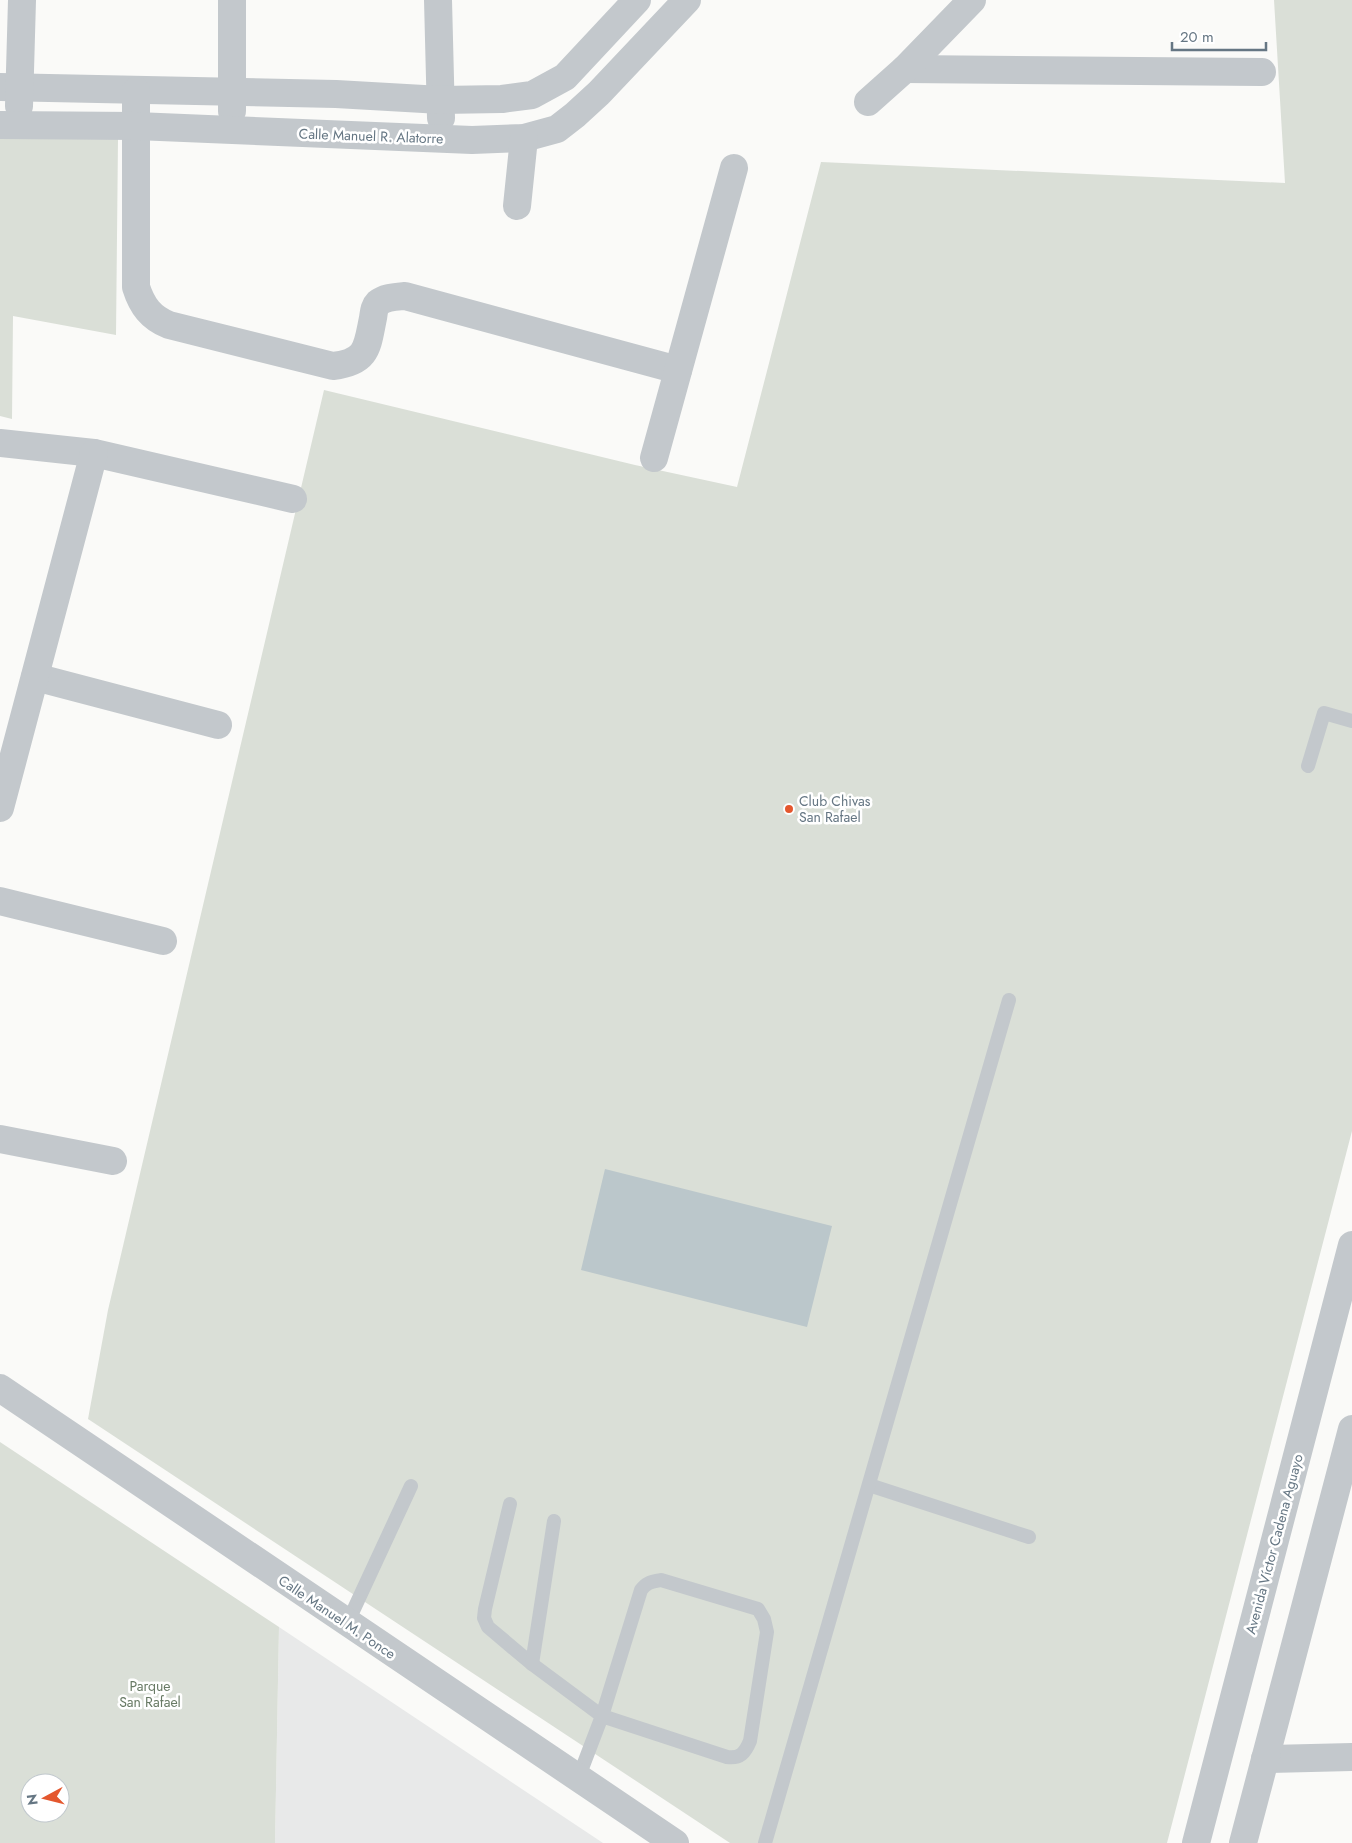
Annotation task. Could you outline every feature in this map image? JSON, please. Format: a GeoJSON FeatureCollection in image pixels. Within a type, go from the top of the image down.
{"type":"FeatureCollection","features":[{"type":"Feature","properties":{"kind":"street"},"geometry":{"type":"LineString","coordinates":[[9,125],[10,87],[22,0]]}},
{"type":"Feature","properties":{"kind":"street"},"geometry":{"type":"LineString","coordinates":[[232,0],[232,130]]}},
{"type":"Feature","properties":{"kind":"street"},"geometry":{"type":"LineString","coordinates":[[438,0],[442,139]]}},
{"type":"Feature","properties":{"kind":"street"},"geometry":{"type":"LineString","coordinates":[[10,87],[336,94],[441,100],[512,98],[532,95],[565,77],[638,0]]}},
{"type":"Feature","properties":{"kind":"street","name":"Calle Manuel R. Alatorre"},"geometry":{"type":"LineString","coordinates":[[9,125],[136,126],[472,140],[524,138],[557,128],[575,115],[599,93],[687,0]]}},
{"type":"Feature","properties":{"kind":"street"},"geometry":{"type":"LineString","coordinates":[[868,102],[905,69],[972,0]]}},
{"type":"Feature","properties":{"kind":"street"},"geometry":{"type":"LineString","coordinates":[[905,69],[1262,72]]}},
{"type":"Feature","properties":{"kind":"street"},"geometry":{"type":"LineString","coordinates":[[136,90],[136,287],[140,300],[148,312],[157,320],[169,325],[333,366],[343,365],[360,357],[366,348],[374,308],[379,302],[404,296],[678,370]]}},
{"type":"Feature","properties":{"kind":"street"},"geometry":{"type":"LineString","coordinates":[[518,206],[524,138]]}},
{"type":"Feature","properties":{"kind":"street"},"geometry":{"type":"LineString","coordinates":[[654,458],[734,168]]}},
{"type":"Feature","properties":{"kind":"street"},"geometry":{"type":"LineString","coordinates":[[0,443],[94,453],[293,499]]}},
{"type":"Feature","properties":{"kind":"street"},"geometry":{"type":"LineString","coordinates":[[0,808],[94,453]]}},
{"type":"Feature","properties":{"kind":"street"},"geometry":{"type":"LineString","coordinates":[[35,677],[218,725]]}},
{"type":"Feature","properties":{"kind":"street"},"geometry":{"type":"LineString","coordinates":[[0,901],[163,941]]}},
{"type":"Feature","properties":{"kind":"street"},"geometry":{"type":"LineString","coordinates":[[0,1138],[113,1161]]}},
{"type":"Feature","properties":{"kind":"street","name":"Avenida Víctor Cadena Aguayo"},"geometry":{"type":"LineString","coordinates":[[1196,1843],[1352,1245]]}},
{"type":"Feature","properties":{"kind":"street","name":"Calle Manuel M. Ponce"},"geometry":{"type":"LineString","coordinates":[[0,1388],[347,1624],[675,1843]]}},
{"type":"Feature","properties":{"kind":"street"},"geometry":{"type":"LineString","coordinates":[[1243,1843],[1352,1430]]}},
{"type":"Feature","properties":{"kind":"street"},"geometry":{"type":"LineString","coordinates":[[1266,1759],[1352,1756]]}},
{"type":"Feature","properties":{"kind":"lane"},"geometry":{"type":"LineString","coordinates":[[1308,766],[1324,713],[1352,721]]}},
{"type":"Feature","properties":{"kind":"lane"},"geometry":{"type":"LineString","coordinates":[[765,1843],[1010,1000]]}},
{"type":"Feature","properties":{"kind":"lane"},"geometry":{"type":"LineString","coordinates":[[869,1485],[1029,1537]]}},
{"type":"Feature","properties":{"kind":"lane"},"geometry":{"type":"LineString","coordinates":[[347,1624],[411,1486]]}},
{"type":"Feature","properties":{"kind":"lane"},"geometry":{"type":"LineString","coordinates":[[510,1504],[484,1618],[488,1627],[532,1664],[602,1716],[727,1757],[734,1758],[740,1756],[746,1751],[750,1741],[767,1632],[764,1619],[758,1609],[661,1580],[644,1585],[602,1716],[578,1779]]}},
{"type":"Feature","properties":{"kind":"lane"},"geometry":{"type":"LineString","coordinates":[[532,1664],[554,1521]]}},
{"type":"Feature","properties":{"kind":"shaded area"},"geometry":{"type":"Polygon","coordinates":[[[605,1169],[832,1226],[807,1327],[581,1270],[605,1169]]]}},
{"type":"Feature","properties":{"kind":"shaded area"},"geometry":{"type":"Polygon","coordinates":[[[279,1627],[603,1843],[275,1843],[279,1627]]]}},
{"type":"Feature","properties":{"kind":"green space","name":"Club Chivas San Rafael"},"geometry":{"type":"Polygon","coordinates":[[[1274,0],[1352,0],[1352,1131],[1167,1843],[730,1843],[88,1419],[108,1310],[324,390],[635,465],[737,487],[821,162],[1285,183],[1274,0]]]}},
{"type":"Feature","properties":{"kind":"green space"},"geometry":{"type":"Polygon","coordinates":[[[0,138],[118,139],[116,335],[13,316],[12,419],[0,416],[0,138]]]}},
{"type":"Feature","properties":{"kind":"green space","name":"Parque San Rafael"},"geometry":{"type":"Polygon","coordinates":[[[0,1442],[279,1627],[275,1843],[0,1843],[0,1442]]]}},
{"type":"Feature","properties":{"kind":"place","name":"Club Chivas San Rafael"},"geometry":{"type":"Point","coordinates":[789,809]}}]}
